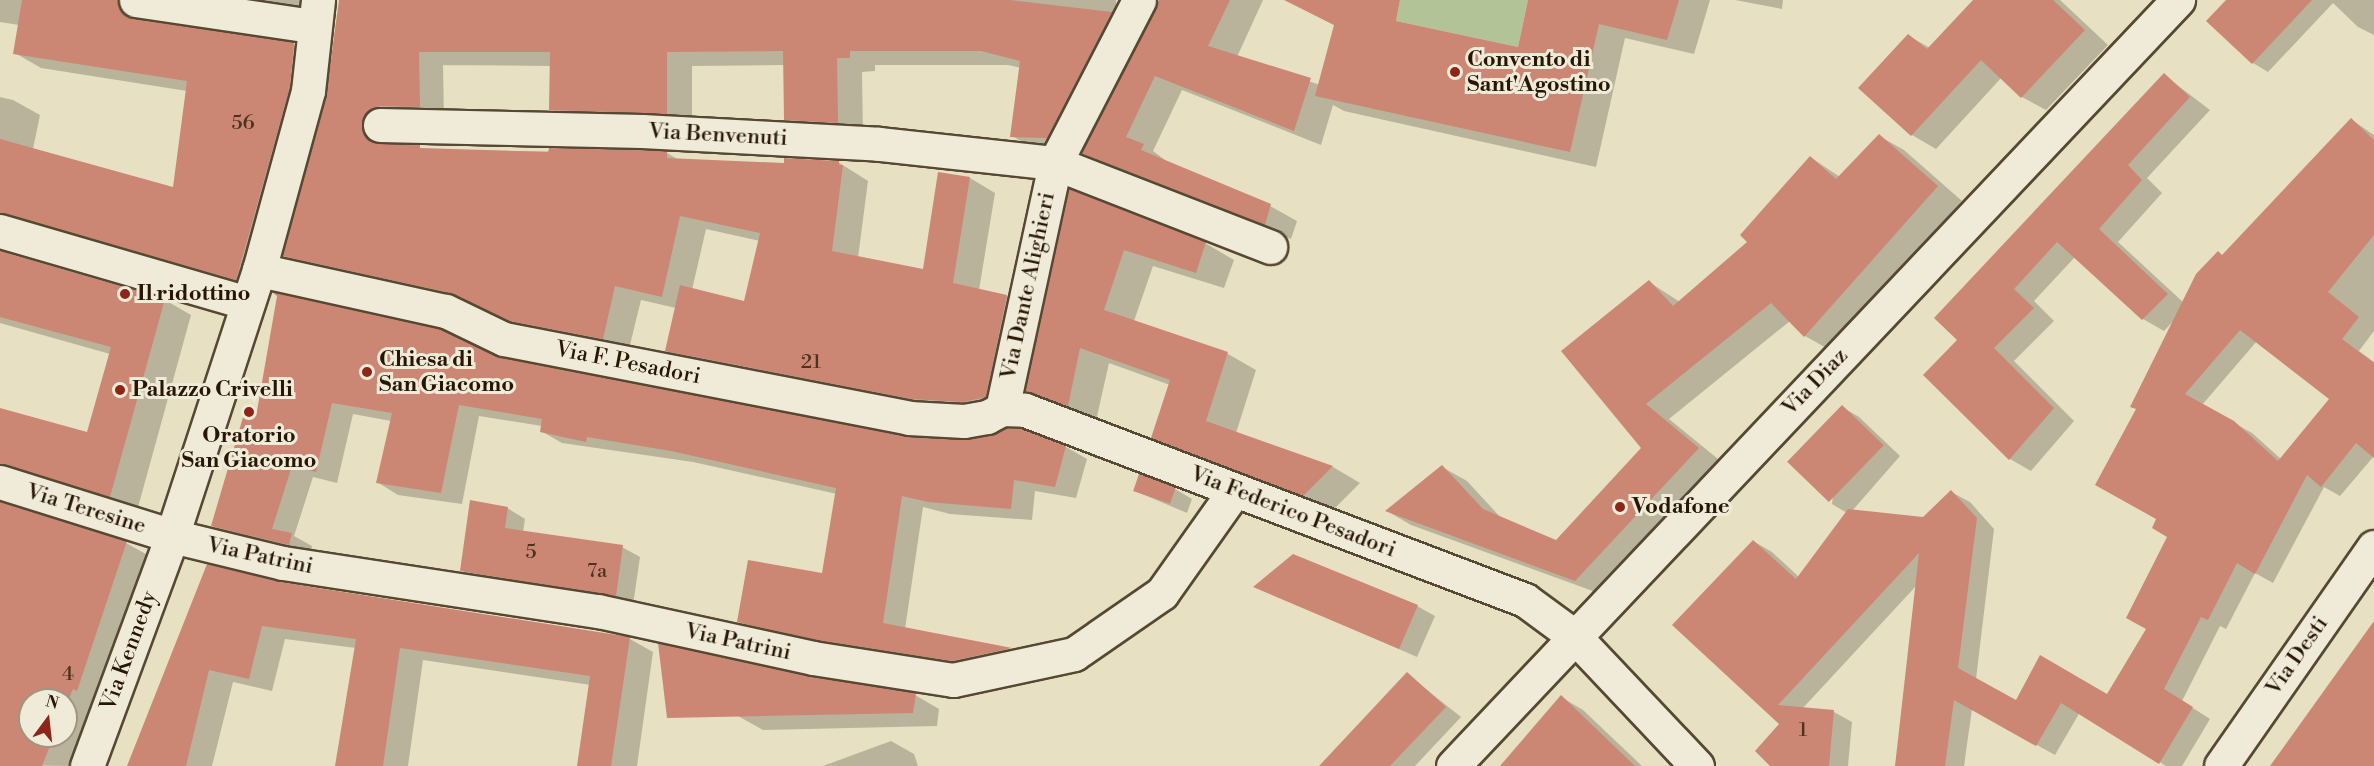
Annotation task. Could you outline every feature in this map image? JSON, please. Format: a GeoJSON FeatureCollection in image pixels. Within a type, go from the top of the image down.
{"type":"FeatureCollection","features":[{"type":"Feature","properties":{"kind":"street"},"geometry":{"type":"LineString","coordinates":[[136,0],[316,13]]}},
{"type":"Feature","properties":{"kind":"street","name":"Via Dante Alighieri"},"geometry":{"type":"LineString","coordinates":[[1002,409],[1055,163],[1139,0]]}},
{"type":"Feature","properties":{"kind":"street","name":"Via Diaz"},"geometry":{"type":"LineString","coordinates":[[1453,766],[2178,0]]}},
{"type":"Feature","properties":{"kind":"street","name":"Via Kennedy"},"geometry":{"type":"LineString","coordinates":[[87,766],[172,536],[259,270],[308,91],[316,13]]}},
{"type":"Feature","properties":{"kind":"street","name":"Via Benvenuti"},"geometry":{"type":"LineString","coordinates":[[380,125],[642,131],[855,142],[1055,163]]}},
{"type":"Feature","properties":{"kind":"street","name":"Via Dante Alighieri"},"geometry":{"type":"LineString","coordinates":[[1055,163],[1270,247]]}},
{"type":"Feature","properties":{"kind":"street"},"geometry":{"type":"LineString","coordinates":[[0,231],[248,303]]}},
{"type":"Feature","properties":{"kind":"street","name":"Via F. Pesadori"},"geometry":{"type":"LineString","coordinates":[[259,270],[446,311],[504,339],[909,418],[964,421],[987,417],[1002,409]]}},
{"type":"Feature","properties":{"kind":"street","name":"Via Federico Pesadori"},"geometry":{"type":"LineString","coordinates":[[1002,409],[1025,410],[1525,600],[1574,636],[1697,766]]}},
{"type":"Feature","properties":{"kind":"street","name":"Via Teresine"},"geometry":{"type":"LineString","coordinates":[[0,482],[172,536]]}},
{"type":"Feature","properties":{"kind":"street","name":"Via Patrini"},"geometry":{"type":"LineString","coordinates":[[172,536],[283,563],[598,611],[813,658],[953,680],[1074,654],[1162,593],[1235,490]]}},
{"type":"Feature","properties":{"kind":"street","name":"Via Desti"},"geometry":{"type":"LineString","coordinates":[[2221,766],[2374,547]]}},
{"type":"Feature","properties":{"kind":"green space"},"geometry":{"type":"Polygon","coordinates":[[[1400,0],[1528,0],[1518,47],[1396,21],[1400,0]]]}},
{"type":"Feature","properties":{"kind":"building"},"geometry":{"type":"Polygon","coordinates":[[[22,0],[118,0],[124,14],[133,19],[294,42],[290,87],[236,280],[0,213],[0,139],[173,187],[187,81],[13,54],[22,0]]]}},
{"type":"Feature","properties":{"kind":"building"},"geometry":{"type":"Polygon","coordinates":[[[339,0],[1010,0],[1112,12],[1047,138],[1010,137],[1020,61],[981,51],[850,51],[850,58],[837,58],[838,123],[784,120],[783,51],[667,52],[667,114],[549,110],[550,52],[419,52],[420,107],[380,106],[364,116],[363,133],[371,141],[420,145],[420,148],[548,152],[549,148],[641,150],[667,151],[667,158],[784,163],[784,158],[839,161],[839,165],[843,165],[832,251],[923,269],[938,172],[970,177],[953,283],[1007,295],[986,397],[963,402],[911,399],[665,351],[680,285],[744,301],[760,233],[680,216],[662,297],[615,286],[603,339],[510,321],[450,293],[282,256],[326,96],[339,0]]]}},
{"type":"Feature","properties":{"kind":"building"},"geometry":{"type":"Polygon","coordinates":[[[1159,0],[1230,0],[1208,46],[1311,78],[1294,131],[1155,76],[1126,137],[1144,144],[1141,150],[1271,204],[1265,225],[1081,153],[1159,0]]]}},
{"type":"Feature","properties":{"kind":"building","name":"Convento di Sant'Agostino"},"geometry":{"type":"Polygon","coordinates":[[[1284,0],[1400,0],[1396,21],[1518,47],[1528,0],[1679,0],[1667,40],[1599,24],[1570,152],[1315,96],[1334,25],[1284,0]]]}},
{"type":"Feature","properties":{"kind":"building"},"geometry":{"type":"Polygon","coordinates":[[[1973,0],[2053,0],[2085,30],[2021,98],[1981,60],[1911,136],[1858,88],[1908,34],[1927,49],[1973,0]]]}},
{"type":"Feature","properties":{"kind":"building"},"geometry":{"type":"Polygon","coordinates":[[[2226,0],[2312,0],[2252,64],[2206,21],[2226,0]]]}},
{"type":"Feature","properties":{"kind":"building"},"geometry":{"type":"Polygon","coordinates":[[[2164,73],[2190,97],[2128,165],[2142,180],[2099,229],[2168,294],[2142,320],[2057,242],[2014,289],[2034,308],[1994,348],[2054,408],[2009,460],[1923,375],[1957,340],[1934,318],[2164,73]]]}},
{"type":"Feature","properties":{"kind":"building"},"geometry":{"type":"Polygon","coordinates":[[[2351,118],[2374,140],[2374,235],[2328,292],[2359,317],[2342,339],[2374,363],[2374,458],[2356,443],[2321,487],[2307,475],[2255,574],[2237,563],[2208,620],[2201,617],[2164,689],[2193,707],[2159,764],[2061,703],[2036,746],[1954,700],[1945,766],[1895,766],[1919,553],[1778,705],[1834,710],[1829,766],[1770,766],[1755,751],[1779,724],[1672,625],[1753,540],[1796,579],[1848,509],[1923,517],[1951,490],[1977,518],[1958,668],[2016,700],[2040,655],[2107,694],[2146,629],[2126,618],[2167,537],[2152,528],[2156,519],[2095,485],[2136,409],[2130,407],[2196,274],[2218,251],[2222,255],[2351,118]],[[2240,330],[2185,394],[2234,421],[2278,461],[2329,399],[2240,330]]]}},
{"type":"Feature","properties":{"kind":"building"},"geometry":{"type":"Polygon","coordinates":[[[1879,134],[1938,186],[1804,337],[1771,303],[1646,404],[1699,448],[1575,581],[1385,511],[1442,465],[1483,509],[1556,540],[1641,448],[1561,351],[1649,280],[1673,306],[1747,242],[1740,235],[1810,156],[1836,179],[1879,134]]]}},
{"type":"Feature","properties":{"kind":"building"},"geometry":{"type":"Polygon","coordinates":[[[1069,189],[1206,242],[1196,273],[1124,250],[1104,310],[1228,352],[1206,421],[1333,466],[1303,496],[1151,438],[1170,380],[1080,348],[1068,406],[1025,391],[1069,189]]]}},
{"type":"Feature","properties":{"kind":"building","name":"Palazzo Crivelli"},"geometry":{"type":"Polygon","coordinates":[[[0,251],[165,299],[110,497],[0,464],[0,408],[87,432],[111,347],[0,317],[0,251]]]}},
{"type":"Feature","properties":{"kind":"building"},"geometry":{"type":"Polygon","coordinates":[[[272,292],[440,329],[500,357],[905,436],[967,440],[1006,428],[1021,429],[1066,446],[1055,487],[1014,480],[1011,509],[928,502],[902,496],[883,623],[1012,648],[952,661],[816,640],[737,622],[748,560],[822,573],[836,488],[671,451],[587,437],[586,442],[540,432],[542,419],[459,405],[441,493],[376,483],[392,413],[332,403],[316,472],[292,466],[272,529],[292,533],[289,545],[211,526],[246,407],[257,411],[277,296],[272,292]]]}},
{"type":"Feature","properties":{"kind":"building"},"geometry":{"type":"Polygon","coordinates":[[[1842,405],[1884,445],[1829,502],[1787,462],[1842,405]]]}},
{"type":"Feature","properties":{"kind":"building"},"geometry":{"type":"Polygon","coordinates":[[[1139,474],[1176,487],[1170,504],[1133,491],[1139,474]]]}},
{"type":"Feature","properties":{"kind":"building"},"geometry":{"type":"Polygon","coordinates":[[[470,500],[508,507],[505,528],[623,545],[616,596],[460,571],[470,500]]]}},
{"type":"Feature","properties":{"kind":"building"},"geometry":{"type":"Polygon","coordinates":[[[0,502],[127,541],[78,688],[18,688],[18,748],[49,748],[42,766],[0,766],[0,502]]]}},
{"type":"Feature","properties":{"kind":"building"},"geometry":{"type":"Polygon","coordinates":[[[1293,554],[1418,605],[1399,649],[1253,587],[1293,554]]]}},
{"type":"Feature","properties":{"kind":"building"},"geometry":{"type":"Polygon","coordinates":[[[207,564],[280,582],[630,637],[611,766],[577,766],[590,676],[400,648],[383,766],[335,766],[356,639],[262,626],[249,679],[209,670],[186,766],[127,766],[207,564]]]}},
{"type":"Feature","properties":{"kind":"building"},"geometry":{"type":"Polygon","coordinates":[[[2374,621],[2374,766],[2270,766],[2374,621]]]}},
{"type":"Feature","properties":{"kind":"building"},"geometry":{"type":"Polygon","coordinates":[[[658,643],[809,676],[916,693],[913,713],[667,718],[658,643]]]}},
{"type":"Feature","properties":{"kind":"building"},"geometry":{"type":"Polygon","coordinates":[[[1407,672],[1446,707],[1390,766],[1319,766],[1407,672]]]}},
{"type":"Feature","properties":{"kind":"building"},"geometry":{"type":"Polygon","coordinates":[[[1561,695],[1635,766],[1500,766],[1561,695]]]}},
{"type":"Feature","properties":{"kind":"place","name":"Convento di Sant'Agostino"},"geometry":{"type":"Point","coordinates":[1455,72]}},
{"type":"Feature","properties":{"kind":"place","name":"Il ridottino"},"geometry":{"type":"Point","coordinates":[125,294]}},
{"type":"Feature","properties":{"kind":"place","name":"Chiesa di San Giacomo"},"geometry":{"type":"Point","coordinates":[367,372]}},
{"type":"Feature","properties":{"kind":"place","name":"Palazzo Crivelli"},"geometry":{"type":"Point","coordinates":[120,390]}},
{"type":"Feature","properties":{"kind":"place","name":"Oratorio San Giacomo"},"geometry":{"type":"Point","coordinates":[249,412]}},
{"type":"Feature","properties":{"kind":"place","name":"Vodafone"},"geometry":{"type":"Point","coordinates":[1620,507]}}]}
